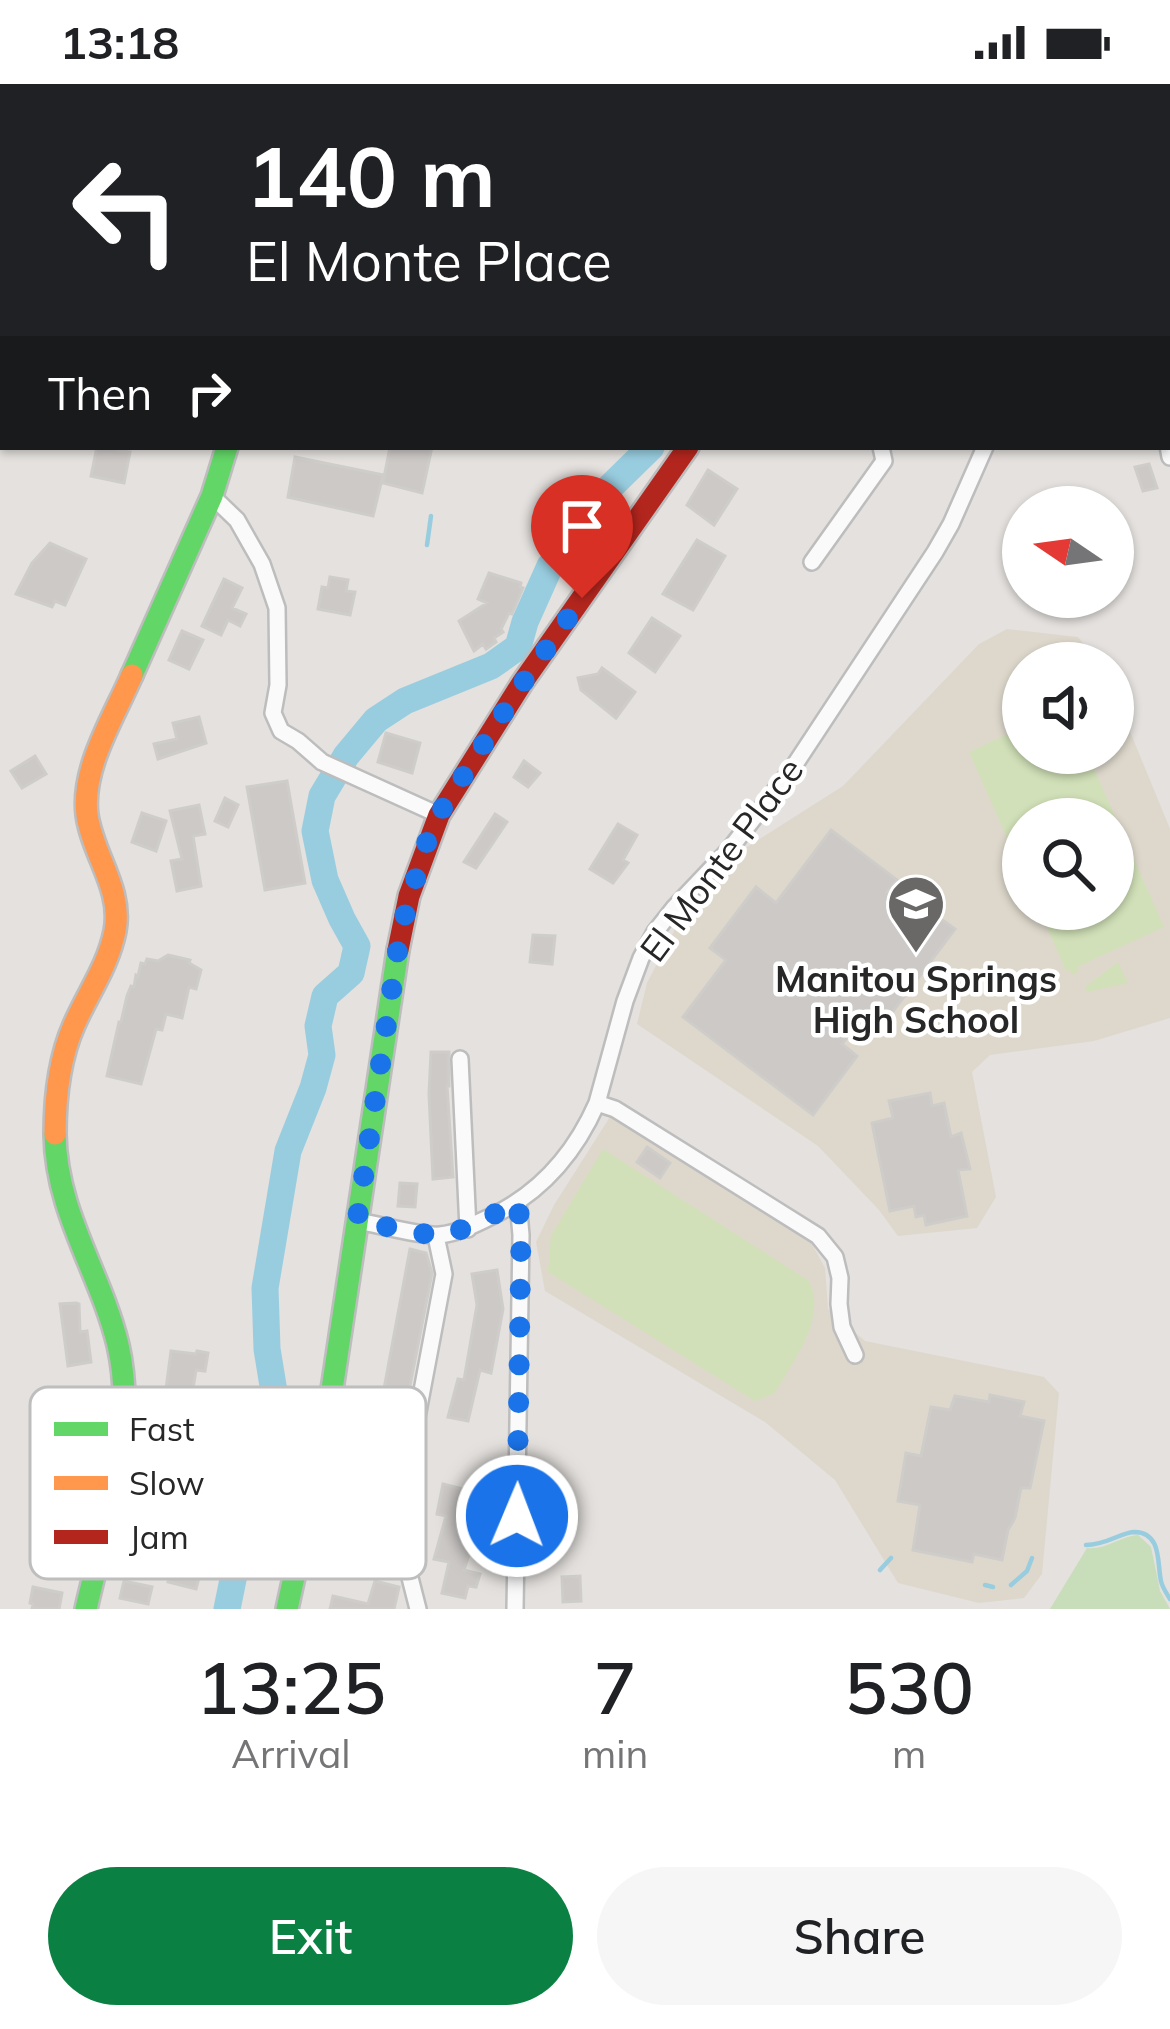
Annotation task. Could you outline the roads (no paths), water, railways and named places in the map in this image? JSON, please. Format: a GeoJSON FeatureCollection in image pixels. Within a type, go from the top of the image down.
{"type":"FeatureCollection","features":[{"type":"Feature","properties":{"kind":"main road"},"geometry":{"type":"LineString","coordinates":[[123,1387],[111,1325],[63,1200],[56,1165],[55,1111],[65,1047],[95,988],[117,923],[114,894],[87,816],[87,786],[212,496],[226,450]]}},
{"type":"Feature","properties":{"kind":"main road"},"geometry":{"type":"LineString","coordinates":[[332,1387],[401,928],[416,874],[439,814],[522,682],[686,450]]}},
{"type":"Feature","properties":{"kind":"main road"},"geometry":{"type":"LineString","coordinates":[[86,1609],[92,1579]]}},
{"type":"Feature","properties":{"kind":"main road"},"geometry":{"type":"LineString","coordinates":[[287,1609],[294,1579]]}},
{"type":"Feature","properties":{"kind":"street"},"geometry":{"type":"LineString","coordinates":[[812,562],[884,461],[882,450]]}},
{"type":"Feature","properties":{"kind":"street","name":"El Monte Place"},"geometry":{"type":"LineString","coordinates":[[357,1221],[436,1236],[467,1228],[544,1184],[570,1152],[597,1102],[625,1001],[655,932],[792,769],[935,552],[984,450]]}},
{"type":"Feature","properties":{"kind":"street"},"geometry":{"type":"LineString","coordinates":[[212,496],[237,520],[262,565],[277,608],[274,713],[281,731],[322,762],[439,814]]}},
{"type":"Feature","properties":{"kind":"street"},"geometry":{"type":"LineString","coordinates":[[460,1059],[467,1228]]}},
{"type":"Feature","properties":{"kind":"street"},"geometry":{"type":"LineString","coordinates":[[597,1102],[615,1108],[818,1236],[835,1257],[842,1327],[855,1355]]}},
{"type":"Feature","properties":{"kind":"street"},"geometry":{"type":"LineString","coordinates":[[515,1609],[518,1202]]}},
{"type":"Feature","properties":{"kind":"street"},"geometry":{"type":"LineString","coordinates":[[422,1387],[443,1274],[436,1236]]}},
{"type":"Feature","properties":{"kind":"street"},"geometry":{"type":"LineString","coordinates":[[410,1579],[418,1609]]}},
{"type":"Feature","properties":{"kind":"waterway"},"geometry":{"type":"LineString","coordinates":[[273,1387],[265,1288],[288,1151],[322,1055],[318,1026],[325,996],[351,973],[357,946],[325,880],[315,831],[322,796],[346,756],[376,720],[405,701],[491,666],[518,647],[550,566],[603,494],[648,450]]}},
{"type":"Feature","properties":{"kind":"waterway"},"geometry":{"type":"LineString","coordinates":[[427,545],[431,516]]}},
{"type":"Feature","properties":{"kind":"waterway"},"geometry":{"type":"LineString","coordinates":[[1086,1545],[1135,1532],[1144,1534],[1157,1550],[1162,1583],[1170,1599]]}},
{"type":"Feature","properties":{"kind":"waterway"},"geometry":{"type":"LineString","coordinates":[[880,1570],[891,1558]]}},
{"type":"Feature","properties":{"kind":"waterway"},"geometry":{"type":"LineString","coordinates":[[1011,1585],[1027,1571],[1032,1558]]}},
{"type":"Feature","properties":{"kind":"waterway"},"geometry":{"type":"LineString","coordinates":[[227,1609],[233,1579]]}},
{"type":"Feature","properties":{"kind":"waterway"},"geometry":{"type":"LineString","coordinates":[[985,1585],[993,1587]]}},
{"type":"Feature","properties":{"kind":"place","name":"Manitou Springs High School"},"geometry":{"type":"Point","coordinates":[916,955]}}]}
